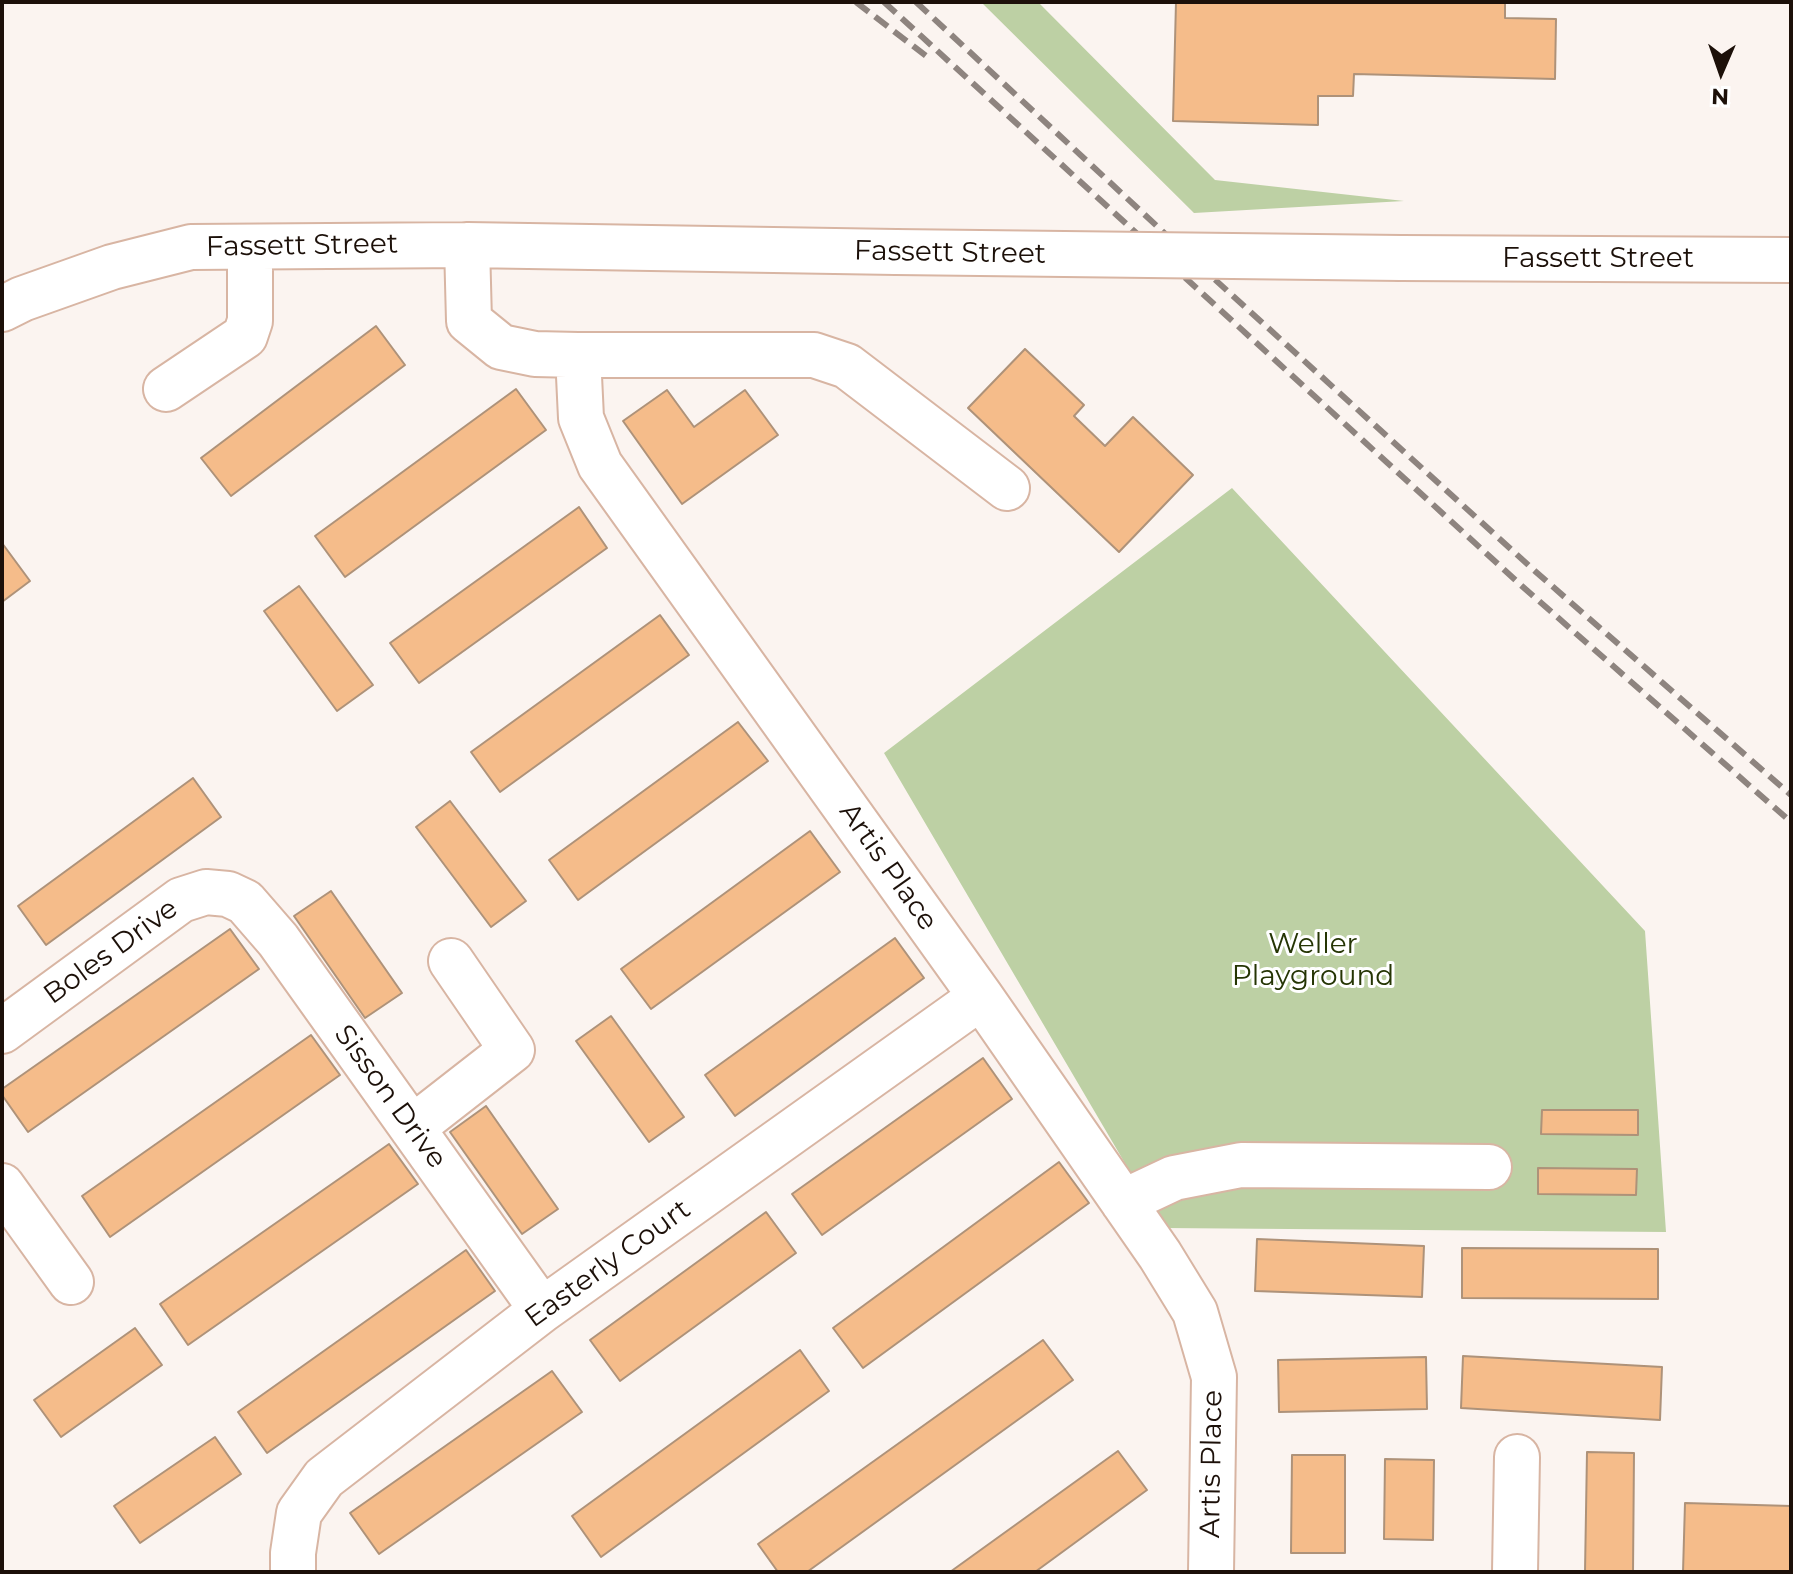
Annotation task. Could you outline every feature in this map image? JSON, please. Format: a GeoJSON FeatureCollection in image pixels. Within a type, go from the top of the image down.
{"type":"FeatureCollection","features":[{"type":"Feature","properties":{"kind":"street","name":"Fassett Street"},"geometry":{"type":"LineString","coordinates":[[2,309],[112,267],[191,247],[467,245],[1401,258],[1791,260]]}},
{"type":"Feature","properties":{"kind":"street"},"geometry":{"type":"LineString","coordinates":[[467,245],[469,321],[501,347],[535,354],[814,355],[847,366],[1007,488]]}},
{"type":"Feature","properties":{"kind":"street"},"geometry":{"type":"LineString","coordinates":[[166,389],[245,336],[250,321],[250,247]]}},
{"type":"Feature","properties":{"kind":"street","name":"Artis Place"},"geometry":{"type":"LineString","coordinates":[[578,355],[581,418],[600,465],[981,997],[1160,1255],[1195,1312],[1214,1377],[1211,1572]]}},
{"type":"Feature","properties":{"kind":"street","name":"Boles Drive"},"geometry":{"type":"LineString","coordinates":[[8,1014],[181,900],[206,892],[228,894]]}},
{"type":"Feature","properties":{"kind":"street","name":"Sisson Drive"},"geometry":{"type":"LineString","coordinates":[[228,894],[245,902],[278,940],[542,1310]]}},
{"type":"Feature","properties":{"kind":"street"},"geometry":{"type":"LineString","coordinates":[[412,1128],[512,1050],[451,961]]}},
{"type":"Feature","properties":{"kind":"street","name":"Easterly Court"},"geometry":{"type":"LineString","coordinates":[[293,1572],[299,1513],[324,1478],[542,1310],[981,997]]}},
{"type":"Feature","properties":{"kind":"street"},"geometry":{"type":"LineString","coordinates":[[1123,1202],[1174,1178],[1241,1165],[1489,1167]]}},
{"type":"Feature","properties":{"kind":"street"},"geometry":{"type":"LineString","coordinates":[[2,1186],[71,1282]]}},
{"type":"Feature","properties":{"kind":"street"},"geometry":{"type":"LineString","coordinates":[[1515,1572],[1517,1457]]}},
{"type":"Feature","properties":{"kind":"green space"},"geometry":{"type":"Polygon","coordinates":[[[981,2],[1038,2],[1215,180],[1404,201],[1194,213],[981,2]]]}},
{"type":"Feature","properties":{"kind":"green space","name":"Weller Playground"},"geometry":{"type":"Polygon","coordinates":[[[1232,488],[1645,931],[1666,1232],[1163,1228],[884,753],[1232,488]]]}},
{"type":"Feature","properties":{"kind":"building"},"geometry":{"type":"Polygon","coordinates":[[[1176,2],[1505,2],[1505,18],[1556,19],[1555,79],[1354,74],[1353,96],[1318,96],[1318,125],[1173,121],[1176,2]]]}},
{"type":"Feature","properties":{"kind":"building"},"geometry":{"type":"Polygon","coordinates":[[[376,326],[405,365],[231,496],[201,458],[376,326]]]}},
{"type":"Feature","properties":{"kind":"building"},"geometry":{"type":"Polygon","coordinates":[[[1025,349],[1084,405],[1074,416],[1105,446],[1133,417],[1193,475],[1119,552],[968,408],[1025,349]]]}},
{"type":"Feature","properties":{"kind":"building"},"geometry":{"type":"Polygon","coordinates":[[[516,389],[546,430],[345,577],[315,536],[516,389]]]}},
{"type":"Feature","properties":{"kind":"building"},"geometry":{"type":"Polygon","coordinates":[[[667,390],[694,427],[745,390],[778,435],[682,504],[623,421],[667,390]]]}},
{"type":"Feature","properties":{"kind":"building"},"geometry":{"type":"Polygon","coordinates":[[[579,507],[607,548],[419,683],[390,643],[579,507]]]}},
{"type":"Feature","properties":{"kind":"building"},"geometry":{"type":"Polygon","coordinates":[[[2,543],[30,581],[2,602],[2,543]]]}},
{"type":"Feature","properties":{"kind":"building"},"geometry":{"type":"Polygon","coordinates":[[[299,586],[373,685],[337,711],[264,611],[299,586]]]}},
{"type":"Feature","properties":{"kind":"building"},"geometry":{"type":"Polygon","coordinates":[[[660,615],[689,655],[500,792],[471,752],[660,615]]]}},
{"type":"Feature","properties":{"kind":"building"},"geometry":{"type":"Polygon","coordinates":[[[738,722],[768,761],[578,900],[549,860],[738,722]]]}},
{"type":"Feature","properties":{"kind":"building"},"geometry":{"type":"Polygon","coordinates":[[[193,778],[221,817],[46,945],[18,906],[193,778]]]}},
{"type":"Feature","properties":{"kind":"building"},"geometry":{"type":"Polygon","coordinates":[[[450,801],[526,901],[491,927],[416,827],[450,801]]]}},
{"type":"Feature","properties":{"kind":"building"},"geometry":{"type":"Polygon","coordinates":[[[810,831],[840,872],[651,1009],[621,969],[810,831]]]}},
{"type":"Feature","properties":{"kind":"building"},"geometry":{"type":"Polygon","coordinates":[[[331,891],[402,993],[365,1018],[294,916],[331,891]]]}},
{"type":"Feature","properties":{"kind":"building"},"geometry":{"type":"Polygon","coordinates":[[[230,929],[259,969],[28,1132],[2,1095],[2,1089],[230,929]]]}},
{"type":"Feature","properties":{"kind":"building"},"geometry":{"type":"Polygon","coordinates":[[[895,938],[924,978],[735,1116],[705,1075],[895,938]]]}},
{"type":"Feature","properties":{"kind":"building"},"geometry":{"type":"Polygon","coordinates":[[[611,1016],[684,1117],[649,1142],[576,1041],[611,1016]]]}},
{"type":"Feature","properties":{"kind":"building"},"geometry":{"type":"Polygon","coordinates":[[[311,1035],[340,1075],[110,1237],[82,1196],[311,1035]]]}},
{"type":"Feature","properties":{"kind":"building"},"geometry":{"type":"Polygon","coordinates":[[[983,1058],[1012,1099],[822,1235],[792,1194],[983,1058]]]}},
{"type":"Feature","properties":{"kind":"building"},"geometry":{"type":"Polygon","coordinates":[[[486,1106],[558,1209],[522,1234],[450,1132],[486,1106]]]}},
{"type":"Feature","properties":{"kind":"building"},"geometry":{"type":"Polygon","coordinates":[[[1542,1110],[1638,1110],[1638,1135],[1541,1134],[1542,1110]]]}},
{"type":"Feature","properties":{"kind":"building"},"geometry":{"type":"Polygon","coordinates":[[[389,1144],[418,1184],[188,1345],[160,1304],[389,1144]]]}},
{"type":"Feature","properties":{"kind":"building"},"geometry":{"type":"Polygon","coordinates":[[[1059,1162],[1089,1203],[863,1368],[833,1328],[1059,1162]]]}},
{"type":"Feature","properties":{"kind":"building"},"geometry":{"type":"Polygon","coordinates":[[[1538,1168],[1637,1169],[1636,1195],[1538,1194],[1538,1168]]]}},
{"type":"Feature","properties":{"kind":"building"},"geometry":{"type":"Polygon","coordinates":[[[766,1212],[796,1253],[620,1381],[590,1340],[766,1212]]]}},
{"type":"Feature","properties":{"kind":"building"},"geometry":{"type":"Polygon","coordinates":[[[1257,1239],[1424,1246],[1422,1297],[1255,1291],[1257,1239]]]}},
{"type":"Feature","properties":{"kind":"building"},"geometry":{"type":"Polygon","coordinates":[[[1462,1248],[1658,1249],[1658,1299],[1462,1298],[1462,1248]]]}},
{"type":"Feature","properties":{"kind":"building"},"geometry":{"type":"Polygon","coordinates":[[[466,1250],[495,1291],[267,1453],[238,1412],[466,1250]]]}},
{"type":"Feature","properties":{"kind":"building"},"geometry":{"type":"Polygon","coordinates":[[[135,1328],[162,1365],[61,1437],[34,1400],[135,1328]]]}},
{"type":"Feature","properties":{"kind":"building"},"geometry":{"type":"Polygon","coordinates":[[[1043,1340],[1073,1380],[807,1572],[778,1572],[758,1544],[1043,1340]]]}},
{"type":"Feature","properties":{"kind":"building"},"geometry":{"type":"Polygon","coordinates":[[[800,1350],[829,1391],[601,1557],[572,1516],[800,1350]]]}},
{"type":"Feature","properties":{"kind":"building"},"geometry":{"type":"Polygon","coordinates":[[[1463,1356],[1662,1367],[1660,1420],[1461,1408],[1463,1356]]]}},
{"type":"Feature","properties":{"kind":"building"},"geometry":{"type":"Polygon","coordinates":[[[1426,1357],[1427,1409],[1279,1412],[1278,1360],[1426,1357]]]}},
{"type":"Feature","properties":{"kind":"building"},"geometry":{"type":"Polygon","coordinates":[[[552,1371],[582,1412],[379,1554],[350,1513],[552,1371]]]}},
{"type":"Feature","properties":{"kind":"building"},"geometry":{"type":"Polygon","coordinates":[[[215,1437],[241,1474],[140,1543],[114,1506],[215,1437]]]}},
{"type":"Feature","properties":{"kind":"building"},"geometry":{"type":"Polygon","coordinates":[[[1118,1451],[1147,1490],[1035,1572],[950,1572],[1118,1451]]]}},
{"type":"Feature","properties":{"kind":"building"},"geometry":{"type":"Polygon","coordinates":[[[1587,1452],[1634,1453],[1633,1572],[1585,1572],[1587,1452]]]}},
{"type":"Feature","properties":{"kind":"building"},"geometry":{"type":"Polygon","coordinates":[[[1292,1455],[1345,1455],[1345,1553],[1291,1553],[1292,1455]]]}},
{"type":"Feature","properties":{"kind":"building"},"geometry":{"type":"Polygon","coordinates":[[[1385,1459],[1434,1460],[1433,1540],[1384,1539],[1385,1459]]]}},
{"type":"Feature","properties":{"kind":"building"},"geometry":{"type":"Polygon","coordinates":[[[1685,1503],[1791,1506],[1791,1572],[1683,1572],[1685,1503]]]}},
{"type":"Feature","properties":{"kind":"railway"},"geometry":{"type":"LineString","coordinates":[[856,2],[930,59]]}},
{"type":"Feature","properties":{"kind":"railway"},"geometry":{"type":"LineString","coordinates":[[884,2],[1523,587],[1791,822]]}},
{"type":"Feature","properties":{"kind":"railway"},"geometry":{"type":"LineString","coordinates":[[916,2],[1536,572],[1791,795]]}}]}
